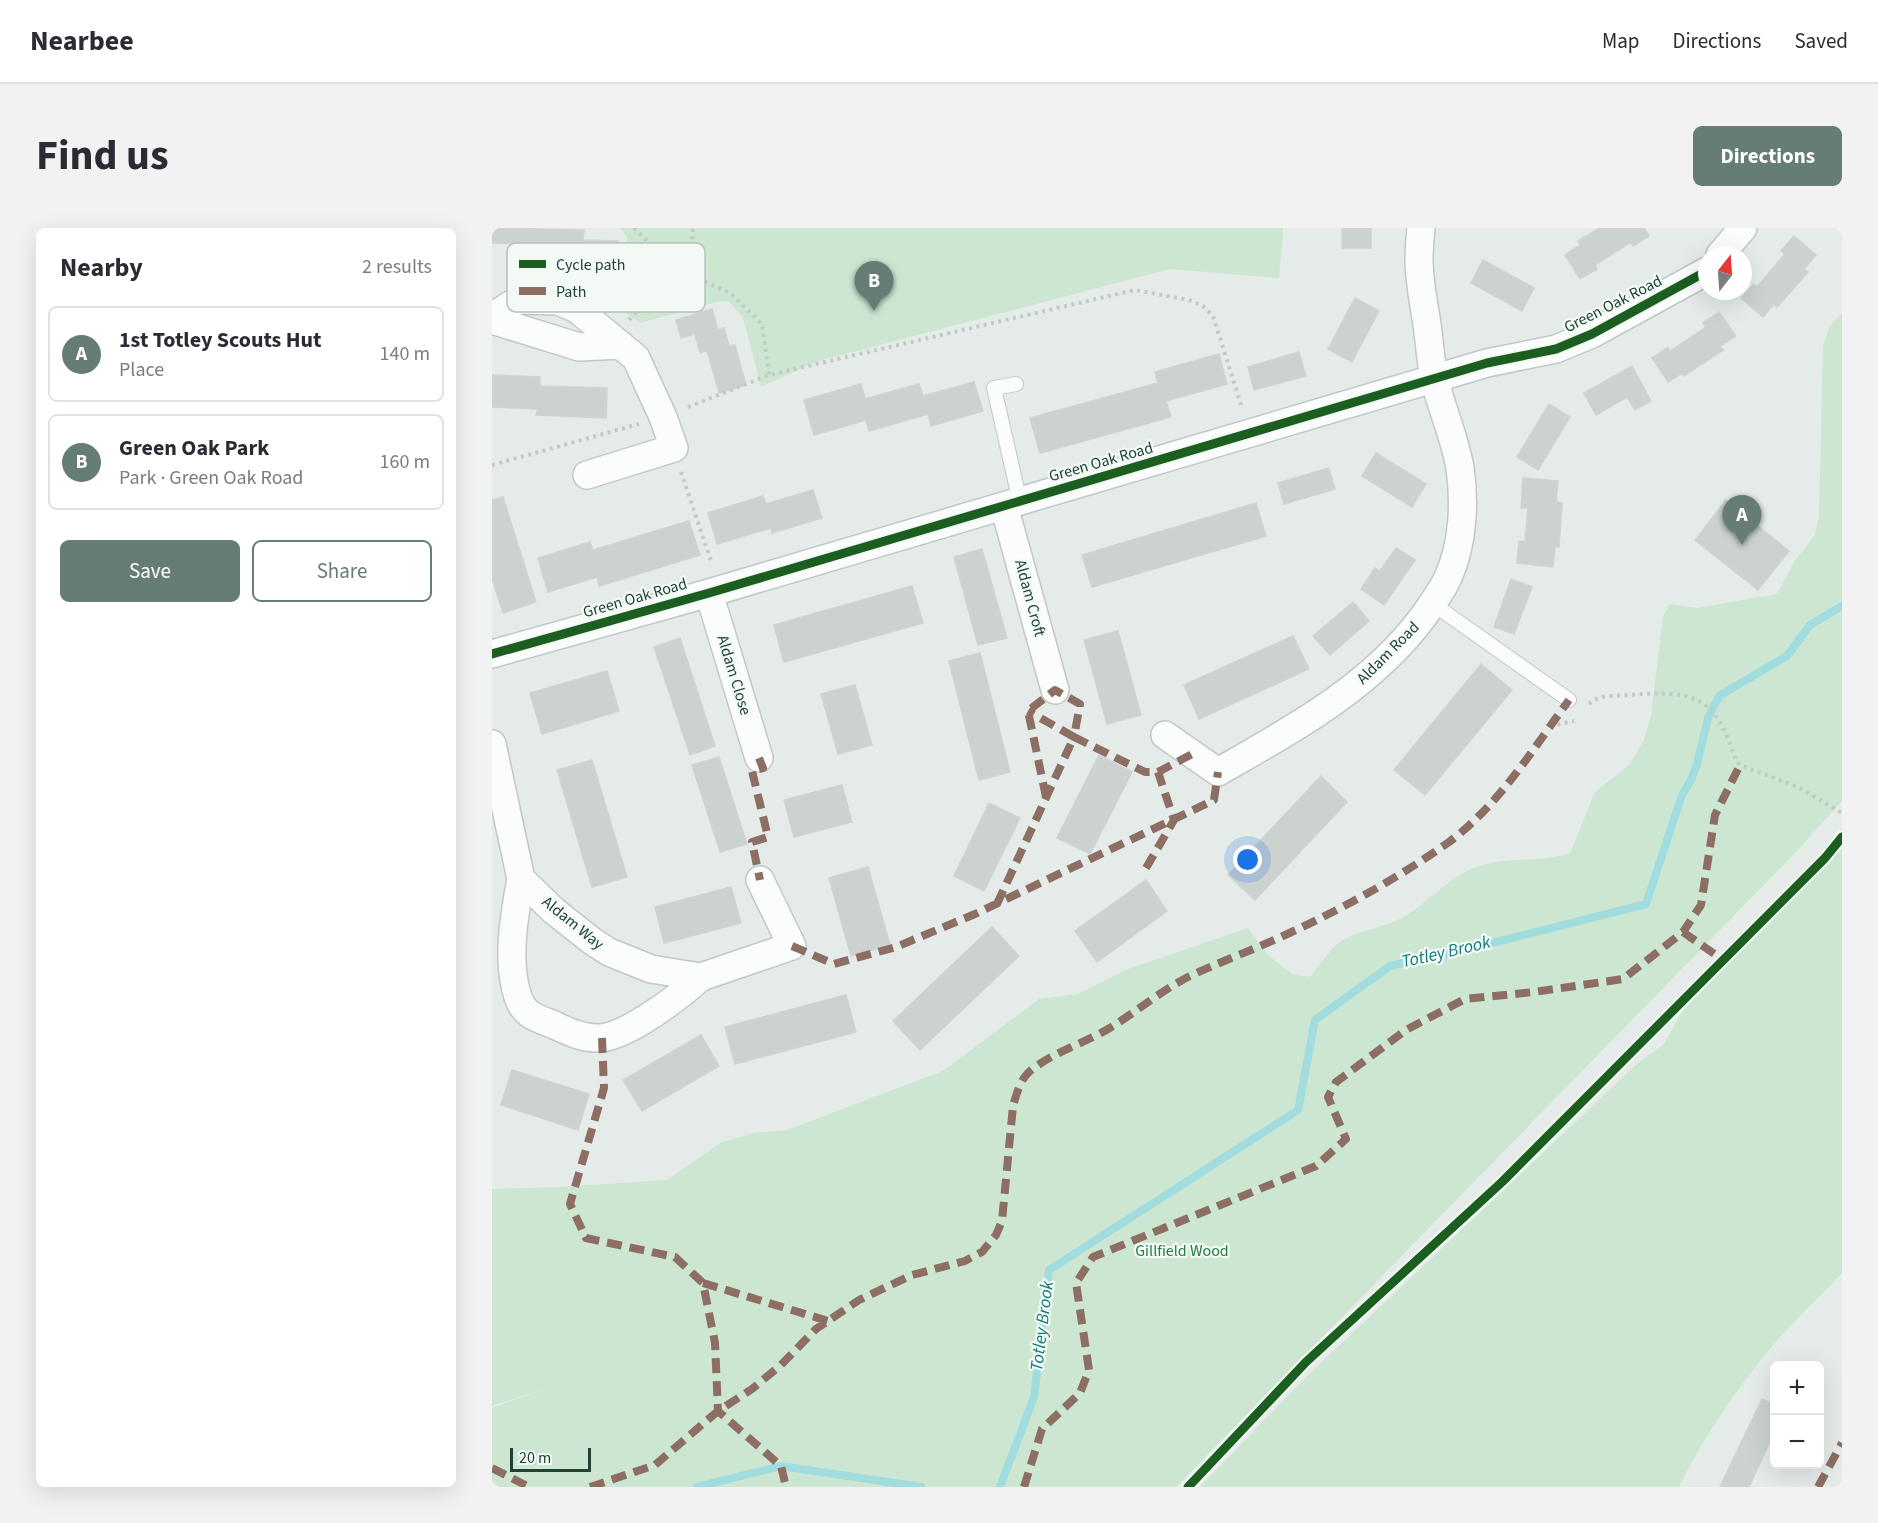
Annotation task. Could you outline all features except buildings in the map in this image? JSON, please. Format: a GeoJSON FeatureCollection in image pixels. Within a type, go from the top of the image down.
{"type":"FeatureCollection","features":[{"type":"Feature","properties":{"kind":"street","name":"Aldam Road"},"geometry":{"type":"LineString","coordinates":[[1165,735],[1218,772],[1310,719],[1347,693],[1407,638],[1433,604],[1449,578],[1460,535],[1462,496],[1455,451],[1434,380],[1419,261],[1421,228]]}},
{"type":"Feature","properties":{"kind":"street"},"geometry":{"type":"LineString","coordinates":[[1728,246],[1743,228]]}},
{"type":"Feature","properties":{"kind":"street","name":"Green Oak Road"},"geometry":{"type":"LineString","coordinates":[[492,654],[715,591],[1487,363],[1556,349],[1592,334],[1698,276]]}},
{"type":"Feature","properties":{"kind":"street"},"geometry":{"type":"LineString","coordinates":[[492,318],[507,308]]}},
{"type":"Feature","properties":{"kind":"street"},"geometry":{"type":"LineString","coordinates":[[580,312],[636,358],[663,417],[674,448],[587,475]]}},
{"type":"Feature","properties":{"kind":"street"},"geometry":{"type":"LineString","coordinates":[[492,318],[579,347],[618,342]]}},
{"type":"Feature","properties":{"kind":"street","name":"Aldam Croft"},"geometry":{"type":"LineString","coordinates":[[1012,504],[1055,690]]}},
{"type":"Feature","properties":{"kind":"street","name":"Aldam Close"},"geometry":{"type":"LineString","coordinates":[[715,591],[759,758]]}},
{"type":"Feature","properties":{"kind":"street","name":"Aldam Way"},"geometry":{"type":"LineString","coordinates":[[492,744],[521,879],[512,958],[518,998],[528,1015],[584,1037],[602,1038],[637,1024],[681,996],[701,977],[792,946],[760,880]]}},
{"type":"Feature","properties":{"kind":"street","name":"Aldam Way"},"geometry":{"type":"LineString","coordinates":[[521,879],[554,911],[609,952],[651,969],[701,977]]}},
{"type":"Feature","properties":{"kind":"lane"},"geometry":{"type":"LineString","coordinates":[[1012,504],[994,388],[1016,384]]}},
{"type":"Feature","properties":{"kind":"lane"},"geometry":{"type":"LineString","coordinates":[[1433,604],[1569,700]]}},
{"type":"Feature","properties":{"kind":"path"},"geometry":{"type":"LineString","coordinates":[[634,228],[649,243]]}},
{"type":"Feature","properties":{"kind":"path"},"geometry":{"type":"LineString","coordinates":[[692,243],[693,228]]}},
{"type":"Feature","properties":{"kind":"path"},"geometry":{"type":"LineString","coordinates":[[705,282],[730,293],[762,324],[769,375]]}},
{"type":"Feature","properties":{"kind":"path"},"geometry":{"type":"LineString","coordinates":[[492,465],[663,417],[769,375],[1135,290],[1189,300],[1203,306],[1213,316],[1250,434]]}},
{"type":"Feature","properties":{"kind":"path"},"geometry":{"type":"LineString","coordinates":[[618,342],[636,312]]}},
{"type":"Feature","properties":{"kind":"path"},"geometry":{"type":"LineString","coordinates":[[674,448],[715,591]]}},
{"type":"Feature","properties":{"kind":"path"},"geometry":{"type":"LineString","coordinates":[[1586,708],[1599,697],[1654,693],[1688,695],[1705,704],[1719,719],[1740,765],[1798,787],[1842,813]]}},
{"type":"Feature","properties":{"kind":"path"},"geometry":{"type":"LineString","coordinates":[[1550,726],[1573,722],[1580,715]]}},
{"type":"Feature","properties":{"kind":"green space"},"geometry":{"type":"Polygon","coordinates":[[[620,228],[1283,228],[1279,278],[1170,269],[815,362],[761,387],[743,317],[728,301],[705,305],[705,243],[627,243],[627,237],[620,228]]]}},
{"type":"Feature","properties":{"kind":"green space"},"geometry":{"type":"Polygon","coordinates":[[[624,312],[680,312],[640,323],[624,312]]]}},
{"type":"Feature","properties":{"kind":"green space","name":"Gillfield Wood"},"geometry":{"type":"Polygon","coordinates":[[[1842,313],[1842,801],[1796,852],[1176,1487],[492,1487],[492,1408],[544,1389],[492,1406],[492,1189],[667,1180],[720,1143],[753,1133],[787,1130],[943,1071],[1039,999],[1078,994],[1128,969],[1248,928],[1267,954],[1293,975],[1310,977],[1339,943],[1351,936],[1407,915],[1469,870],[1490,863],[1548,858],[1570,853],[1595,792],[1629,765],[1644,740],[1651,716],[1663,616],[1670,604],[1697,608],[1777,594],[1794,562],[1815,535],[1819,517],[1823,345],[1830,326],[1842,313]]]}},
{"type":"Feature","properties":{"kind":"green space"},"geometry":{"type":"Polygon","coordinates":[[[1842,849],[1842,1273],[1777,1340],[1744,1382],[1709,1433],[1679,1487],[1200,1487],[1305,1378],[1638,1063],[1664,1044],[1680,1015],[1706,985],[1842,849]]]}},
{"type":"Feature","properties":{"kind":"waterway","name":"Totley Brook"},"geometry":{"type":"LineString","coordinates":[[1000,1487],[1034,1397],[1049,1270],[1298,1110],[1315,1020],[1390,966],[1472,948],[1646,904],[1682,795],[1697,764],[1708,718],[1719,696],[1787,656],[1810,625],[1842,606]]}},
{"type":"Feature","properties":{"kind":"waterway","name":"Totley Brook"},"geometry":{"type":"LineString","coordinates":[[697,1487],[781,1466],[921,1487]]}},
{"type":"Feature","properties":{"kind":"marked path"},"geometry":{"type":"LineString","coordinates":[[1046,797],[1028,711],[1055,690],[1080,704],[1074,737],[1145,772],[1158,772],[1192,754]]}},
{"type":"Feature","properties":{"kind":"marked path"},"geometry":{"type":"LineString","coordinates":[[590,1487],[655,1465],[718,1411],[752,1389],[781,1365],[816,1329],[859,1300],[912,1275],[965,1261],[982,1252],[996,1235],[1002,1221],[1013,1106],[1021,1084],[1028,1073],[1056,1054],[1108,1029],[1188,977],[1325,916],[1401,874],[1449,842],[1484,811],[1499,794],[1569,700]]}},
{"type":"Feature","properties":{"kind":"marked path"},"geometry":{"type":"LineString","coordinates":[[997,904],[1074,737],[1028,711]]}},
{"type":"Feature","properties":{"kind":"marked path"},"geometry":{"type":"LineString","coordinates":[[759,758],[763,768],[752,771],[768,837],[752,842],[760,880]]}},
{"type":"Feature","properties":{"kind":"marked path"},"geometry":{"type":"LineString","coordinates":[[1024,1487],[1042,1429],[1080,1393],[1089,1370],[1076,1283],[1093,1257],[1316,1166],[1346,1139],[1328,1097],[1336,1082],[1406,1030],[1465,999],[1623,979],[1683,932],[1701,905],[1715,815],[1740,765]]}},
{"type":"Feature","properties":{"kind":"marked path"},"geometry":{"type":"LineString","coordinates":[[1146,868],[1174,820],[1158,772]]}},
{"type":"Feature","properties":{"kind":"marked path"},"geometry":{"type":"LineString","coordinates":[[792,946],[834,964],[896,947],[975,914],[1214,800],[1218,772]]}},
{"type":"Feature","properties":{"kind":"marked path"},"geometry":{"type":"LineString","coordinates":[[1683,932],[1723,960]]}},
{"type":"Feature","properties":{"kind":"marked path"},"geometry":{"type":"LineString","coordinates":[[602,1038],[604,1088],[570,1204],[586,1238],[675,1257],[703,1283],[715,1343],[718,1411],[781,1466],[786,1487]]}},
{"type":"Feature","properties":{"kind":"marked path"},"geometry":{"type":"LineString","coordinates":[[703,1283],[828,1321]]}},
{"type":"Feature","properties":{"kind":"marked path"},"geometry":{"type":"LineString","coordinates":[[1818,1487],[1842,1443]]}},
{"type":"Feature","properties":{"kind":"marked path"},"geometry":{"type":"LineString","coordinates":[[492,1468],[529,1487]]}},
{"type":"Feature","properties":{"kind":"cycle path"},"geometry":{"type":"LineString","coordinates":[[492,654],[709,593],[1487,363],[1556,349],[1592,334],[1698,276]]}},
{"type":"Feature","properties":{"kind":"cycle path"},"geometry":{"type":"LineString","coordinates":[[1188,1487],[1306,1362],[1502,1182],[1825,858],[1842,837]]}},
{"type":"Feature","properties":{"kind":"place","name":"Green Oak Park"},"geometry":{"type":"Point","coordinates":[874,311]}},
{"type":"Feature","properties":{"kind":"place","name":"1st Totley Scouts Hut"},"geometry":{"type":"Point","coordinates":[1742,545]}}]}
